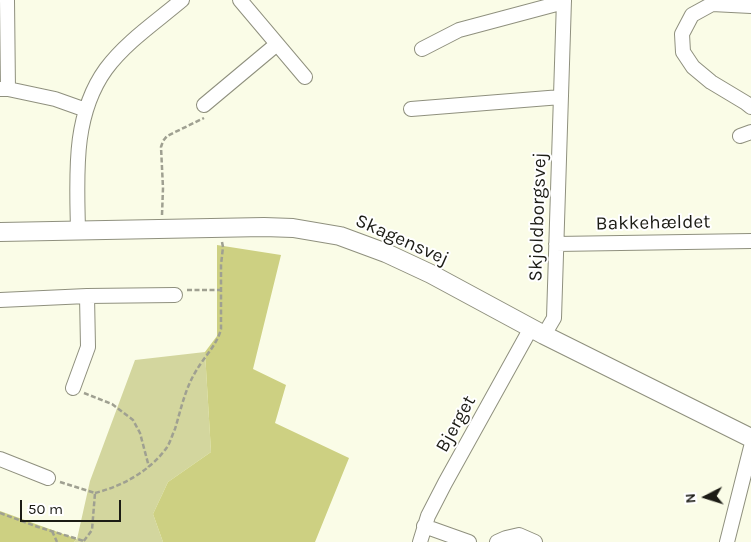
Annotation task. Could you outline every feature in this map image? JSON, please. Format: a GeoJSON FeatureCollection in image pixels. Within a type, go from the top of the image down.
{"type":"FeatureCollection","features":[{"type":"Feature","properties":{"kind":"street"},"geometry":{"type":"LineString","coordinates":[[7,0],[4,89],[55,99],[86,110]]}},
{"type":"Feature","properties":{"kind":"street"},"geometry":{"type":"LineString","coordinates":[[78,231],[77,163],[80,131],[94,90],[106,69],[127,45],[182,0]]}},
{"type":"Feature","properties":{"kind":"street"},"geometry":{"type":"LineString","coordinates":[[240,0],[305,77]]}},
{"type":"Feature","properties":{"kind":"street"},"geometry":{"type":"LineString","coordinates":[[422,49],[459,30],[564,1]]}},
{"type":"Feature","properties":{"kind":"street","name":"Skjoldborgsvej"},"geometry":{"type":"LineString","coordinates":[[537,332],[554,318],[564,1]]}},
{"type":"Feature","properties":{"kind":"street"},"geometry":{"type":"LineString","coordinates":[[751,6],[712,4],[692,15],[682,34],[683,52],[693,67],[711,82],[746,102],[751,107]]}},
{"type":"Feature","properties":{"kind":"street"},"geometry":{"type":"LineString","coordinates":[[204,105],[277,44]]}},
{"type":"Feature","properties":{"kind":"street"},"geometry":{"type":"LineString","coordinates":[[411,109],[561,97]]}},
{"type":"Feature","properties":{"kind":"street","name":"Skagensvej"},"geometry":{"type":"LineString","coordinates":[[0,232],[293,228],[340,236],[386,253],[431,274],[537,332],[751,438]]}},
{"type":"Feature","properties":{"kind":"street","name":"Bakkehældet"},"geometry":{"type":"LineString","coordinates":[[556,244],[751,241]]}},
{"type":"Feature","properties":{"kind":"street"},"geometry":{"type":"LineString","coordinates":[[0,300],[174,295]]}},
{"type":"Feature","properties":{"kind":"street"},"geometry":{"type":"LineString","coordinates":[[73,388],[88,347],[87,296]]}},
{"type":"Feature","properties":{"kind":"street","name":"Bjerget"},"geometry":{"type":"LineString","coordinates":[[420,542],[428,516],[445,482],[537,332]]}},
{"type":"Feature","properties":{"kind":"street"},"geometry":{"type":"LineString","coordinates":[[727,542],[751,448]]}},
{"type":"Feature","properties":{"kind":"street"},"geometry":{"type":"LineString","coordinates":[[0,459],[48,478]]}},
{"type":"Feature","properties":{"kind":"street"},"geometry":{"type":"LineString","coordinates":[[424,526],[469,542]]}},
{"type":"Feature","properties":{"kind":"street"},"geometry":{"type":"LineString","coordinates":[[497,542],[518,535],[535,542]]}},
{"type":"Feature","properties":{"kind":"path"},"geometry":{"type":"LineString","coordinates":[[162,229],[161,147],[163,140],[167,136],[208,117],[204,105]]}},
{"type":"Feature","properties":{"kind":"path"},"geometry":{"type":"LineString","coordinates":[[48,478],[95,493],[126,483],[149,466],[166,448],[196,372],[220,335],[223,247],[220,228]]}},
{"type":"Feature","properties":{"kind":"path"},"geometry":{"type":"LineString","coordinates":[[174,295],[181,290],[221,290]]}},
{"type":"Feature","properties":{"kind":"path"},"geometry":{"type":"LineString","coordinates":[[73,388],[112,404],[133,420],[140,433],[149,466]]}},
{"type":"Feature","properties":{"kind":"path"},"geometry":{"type":"LineString","coordinates":[[0,512],[38,527],[84,541],[92,530],[95,493]]}},
{"type":"Feature","properties":{"kind":"path"},"geometry":{"type":"LineString","coordinates":[[52,531],[57,542]]}},
{"type":"Feature","properties":{"kind":"green space"},"geometry":{"type":"Polygon","coordinates":[[[217,245],[281,255],[253,369],[286,385],[275,423],[349,458],[315,542],[163,542],[153,514],[168,482],[211,452],[205,352],[217,336],[217,245]]]}},
{"type":"Feature","properties":{"kind":"green space"},"geometry":{"type":"Polygon","coordinates":[[[205,352],[211,452],[168,482],[153,514],[163,542],[74,542],[77,539],[90,481],[135,360],[205,352]]]}},
{"type":"Feature","properties":{"kind":"green space"},"geometry":{"type":"Polygon","coordinates":[[[0,511],[77,539],[74,542],[0,542],[0,511]]]}}]}
